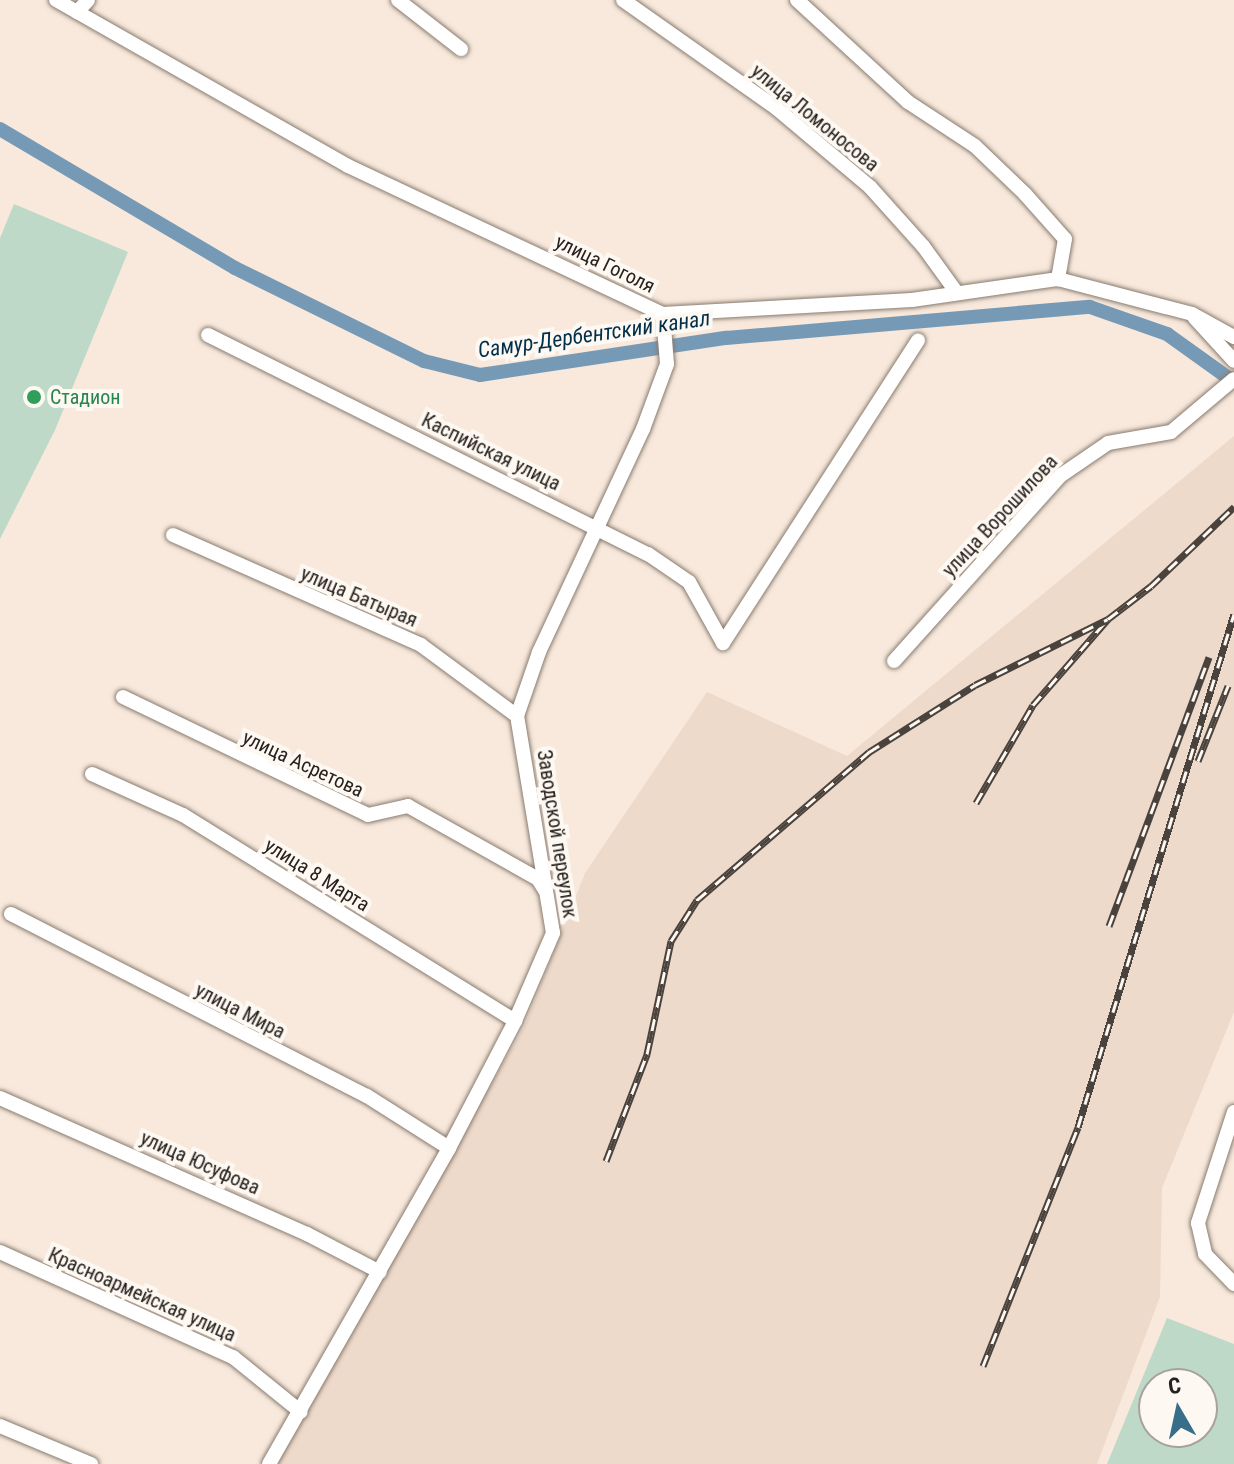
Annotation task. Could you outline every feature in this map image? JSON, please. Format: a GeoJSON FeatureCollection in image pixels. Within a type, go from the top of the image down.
{"type":"FeatureCollection","features":[{"type":"Feature","properties":{"kind":"street","name":"улица Гоголя"},"geometry":{"type":"LineString","coordinates":[[56,0],[348,166],[664,322],[957,293],[1058,279],[1192,314],[1234,337]]}},
{"type":"Feature","properties":{"kind":"street"},"geometry":{"type":"LineString","coordinates":[[77,12],[88,0]]}},
{"type":"Feature","properties":{"kind":"street"},"geometry":{"type":"LineString","coordinates":[[398,0],[461,49]]}},
{"type":"Feature","properties":{"kind":"street","name":"улица Ломоносова"},"geometry":{"type":"LineString","coordinates":[[623,0],[776,108],[870,187],[923,246],[957,293]]}},
{"type":"Feature","properties":{"kind":"street"},"geometry":{"type":"LineString","coordinates":[[797,0],[908,102],[975,146],[1025,194],[1065,239],[1058,279]]}},
{"type":"Feature","properties":{"kind":"street"},"geometry":{"type":"LineString","coordinates":[[1192,314],[1234,361]]}},
{"type":"Feature","properties":{"kind":"street"},"geometry":{"type":"LineString","coordinates":[[517,716],[593,526],[643,429],[669,355],[664,322]]}},
{"type":"Feature","properties":{"kind":"street","name":"Каспийская улица"},"geometry":{"type":"LineString","coordinates":[[208,335],[593,526],[689,582],[723,643],[918,340]]}},
{"type":"Feature","properties":{"kind":"street","name":"улица Ворошилова"},"geometry":{"type":"LineString","coordinates":[[894,661],[1060,476],[1108,443],[1171,432],[1234,379]]}},
{"type":"Feature","properties":{"kind":"street","name":"улица Батырая"},"geometry":{"type":"LineString","coordinates":[[173,535],[421,645],[517,716]]}},
{"type":"Feature","properties":{"kind":"street","name":"улица Асретова"},"geometry":{"type":"LineString","coordinates":[[123,697],[368,815],[408,806],[538,879],[547,893]]}},
{"type":"Feature","properties":{"kind":"street","name":"Заводской переулок"},"geometry":{"type":"LineString","coordinates":[[269,1464],[449,1148],[515,1021],[553,933],[517,716]]}},
{"type":"Feature","properties":{"kind":"street","name":"улица 8 Марта"},"geometry":{"type":"LineString","coordinates":[[92,774],[183,815],[515,1021]]}},
{"type":"Feature","properties":{"kind":"street","name":"улица Мира"},"geometry":{"type":"LineString","coordinates":[[11,914],[367,1096],[449,1148]]}},
{"type":"Feature","properties":{"kind":"street","name":"улица Юсуфова"},"geometry":{"type":"LineString","coordinates":[[0,1098],[307,1234],[380,1272]]}},
{"type":"Feature","properties":{"kind":"street"},"geometry":{"type":"LineString","coordinates":[[1234,1112],[1205,1190],[1198,1223],[1205,1254],[1234,1284]]}},
{"type":"Feature","properties":{"kind":"street","name":"Красноармейская улица"},"geometry":{"type":"LineString","coordinates":[[0,1252],[233,1357],[301,1412]]}},
{"type":"Feature","properties":{"kind":"street"},"geometry":{"type":"LineString","coordinates":[[0,1426],[91,1464]]}},
{"type":"Feature","properties":{"kind":"shaded area"},"geometry":{"type":"Polygon","coordinates":[[[1234,436],[1234,1012],[1162,1188],[1160,1297],[1097,1464],[276,1464],[525,1025],[585,873],[707,692],[847,756],[1234,436]]]}},
{"type":"Feature","properties":{"kind":"green space","name":"Стадион"},"geometry":{"type":"Polygon","coordinates":[[[14,204],[128,252],[55,430],[0,539],[0,238],[14,204]]]}},
{"type":"Feature","properties":{"kind":"green space"},"geometry":{"type":"Polygon","coordinates":[[[1167,1318],[1234,1344],[1234,1464],[1107,1464],[1138,1389],[1138,1448],[1218,1448],[1218,1368],[1146,1368],[1167,1318]]]}},
{"type":"Feature","properties":{"kind":"waterway","name":"Самур-Дербентский канал"},"geometry":{"type":"LineString","coordinates":[[0,129],[235,268],[424,361],[480,375],[726,338],[1090,307],[1167,334],[1234,382]]}},
{"type":"Feature","properties":{"kind":"railway"},"geometry":{"type":"LineString","coordinates":[[976,803],[1033,705],[1108,619],[1151,586],[1234,507]]}},
{"type":"Feature","properties":{"kind":"railway"},"geometry":{"type":"LineString","coordinates":[[983,1366],[1078,1127],[1234,614]]}},
{"type":"Feature","properties":{"kind":"railway"},"geometry":{"type":"LineString","coordinates":[[606,1161],[647,1054],[671,941],[697,900],[869,752],[975,685],[1108,619]]}},
{"type":"Feature","properties":{"kind":"railway"},"geometry":{"type":"LineString","coordinates":[[1109,926],[1209,657]]}},
{"type":"Feature","properties":{"kind":"railway"},"geometry":{"type":"LineString","coordinates":[[1198,761],[1228,686]]}},
{"type":"Feature","properties":{"kind":"place","name":"Стадион"},"geometry":{"type":"Point","coordinates":[34,397]}}]}
